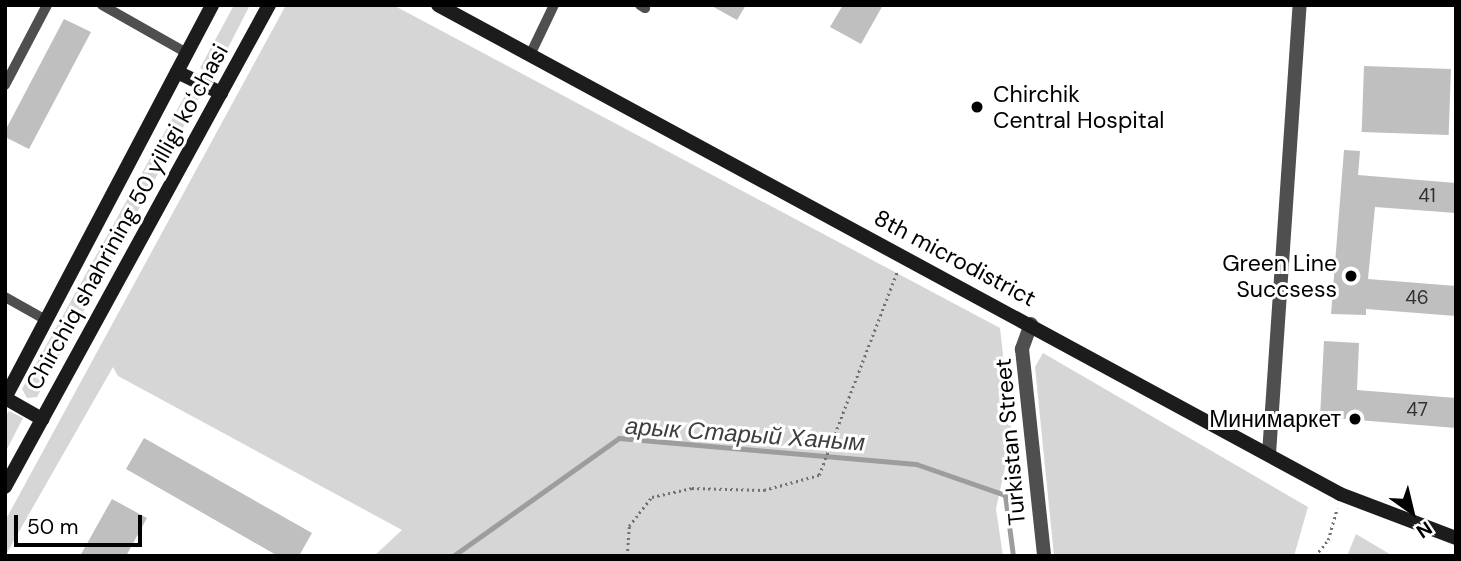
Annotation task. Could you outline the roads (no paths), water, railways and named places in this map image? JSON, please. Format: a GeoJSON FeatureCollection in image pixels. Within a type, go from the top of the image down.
{"type":"FeatureCollection","features":[{"type":"Feature","properties":{"kind":"street","name":"Chirchiq shahrining 50 yilligi koʻchasi"},"geometry":{"type":"LineString","coordinates":[[5,398],[212,5]]}},
{"type":"Feature","properties":{"kind":"street","name":"Chirchiq shahrining 50 yilligi koʻchasi"},"geometry":{"type":"LineString","coordinates":[[5,487],[269,5]]}},
{"type":"Feature","properties":{"kind":"street","name":"8th microdistrict"},"geometry":{"type":"LineString","coordinates":[[438,5],[1031,324],[1340,495],[1456,538]]}},
{"type":"Feature","properties":{"kind":"street"},"geometry":{"type":"LineString","coordinates":[[1269,454],[1300,5]]}},
{"type":"Feature","properties":{"kind":"street"},"geometry":{"type":"LineString","coordinates":[[177,72],[221,93]]}},
{"type":"Feature","properties":{"kind":"street","name":"Turkistan Street"},"geometry":{"type":"LineString","coordinates":[[1031,324],[1022,349],[1044,556]]}},
{"type":"Feature","properties":{"kind":"street"},"geometry":{"type":"LineString","coordinates":[[5,398],[43,419]]}},
{"type":"Feature","properties":{"kind":"lane"},"geometry":{"type":"LineString","coordinates":[[5,85],[47,5]]}},
{"type":"Feature","properties":{"kind":"lane"},"geometry":{"type":"LineString","coordinates":[[102,5],[187,53]]}},
{"type":"Feature","properties":{"kind":"lane"},"geometry":{"type":"LineString","coordinates":[[530,55],[554,5]]}},
{"type":"Feature","properties":{"kind":"lane"},"geometry":{"type":"LineString","coordinates":[[5,297],[46,320]]}},
{"type":"Feature","properties":{"kind":"waterway","name":"арык Старый Ханым"},"geometry":{"type":"LineString","coordinates":[[453,556],[619,438],[916,464],[1005,495],[1013,556]]}},
{"type":"Feature","properties":{"kind":"place","name":"Chirchik Central Hospital"},"geometry":{"type":"Point","coordinates":[977,107]}},
{"type":"Feature","properties":{"kind":"place","name":"Green Line Succsess"},"geometry":{"type":"Point","coordinates":[1351,276]}},
{"type":"Feature","properties":{"kind":"place","name":"Минимаркет"},"geometry":{"type":"Point","coordinates":[1355,419]}}]}
